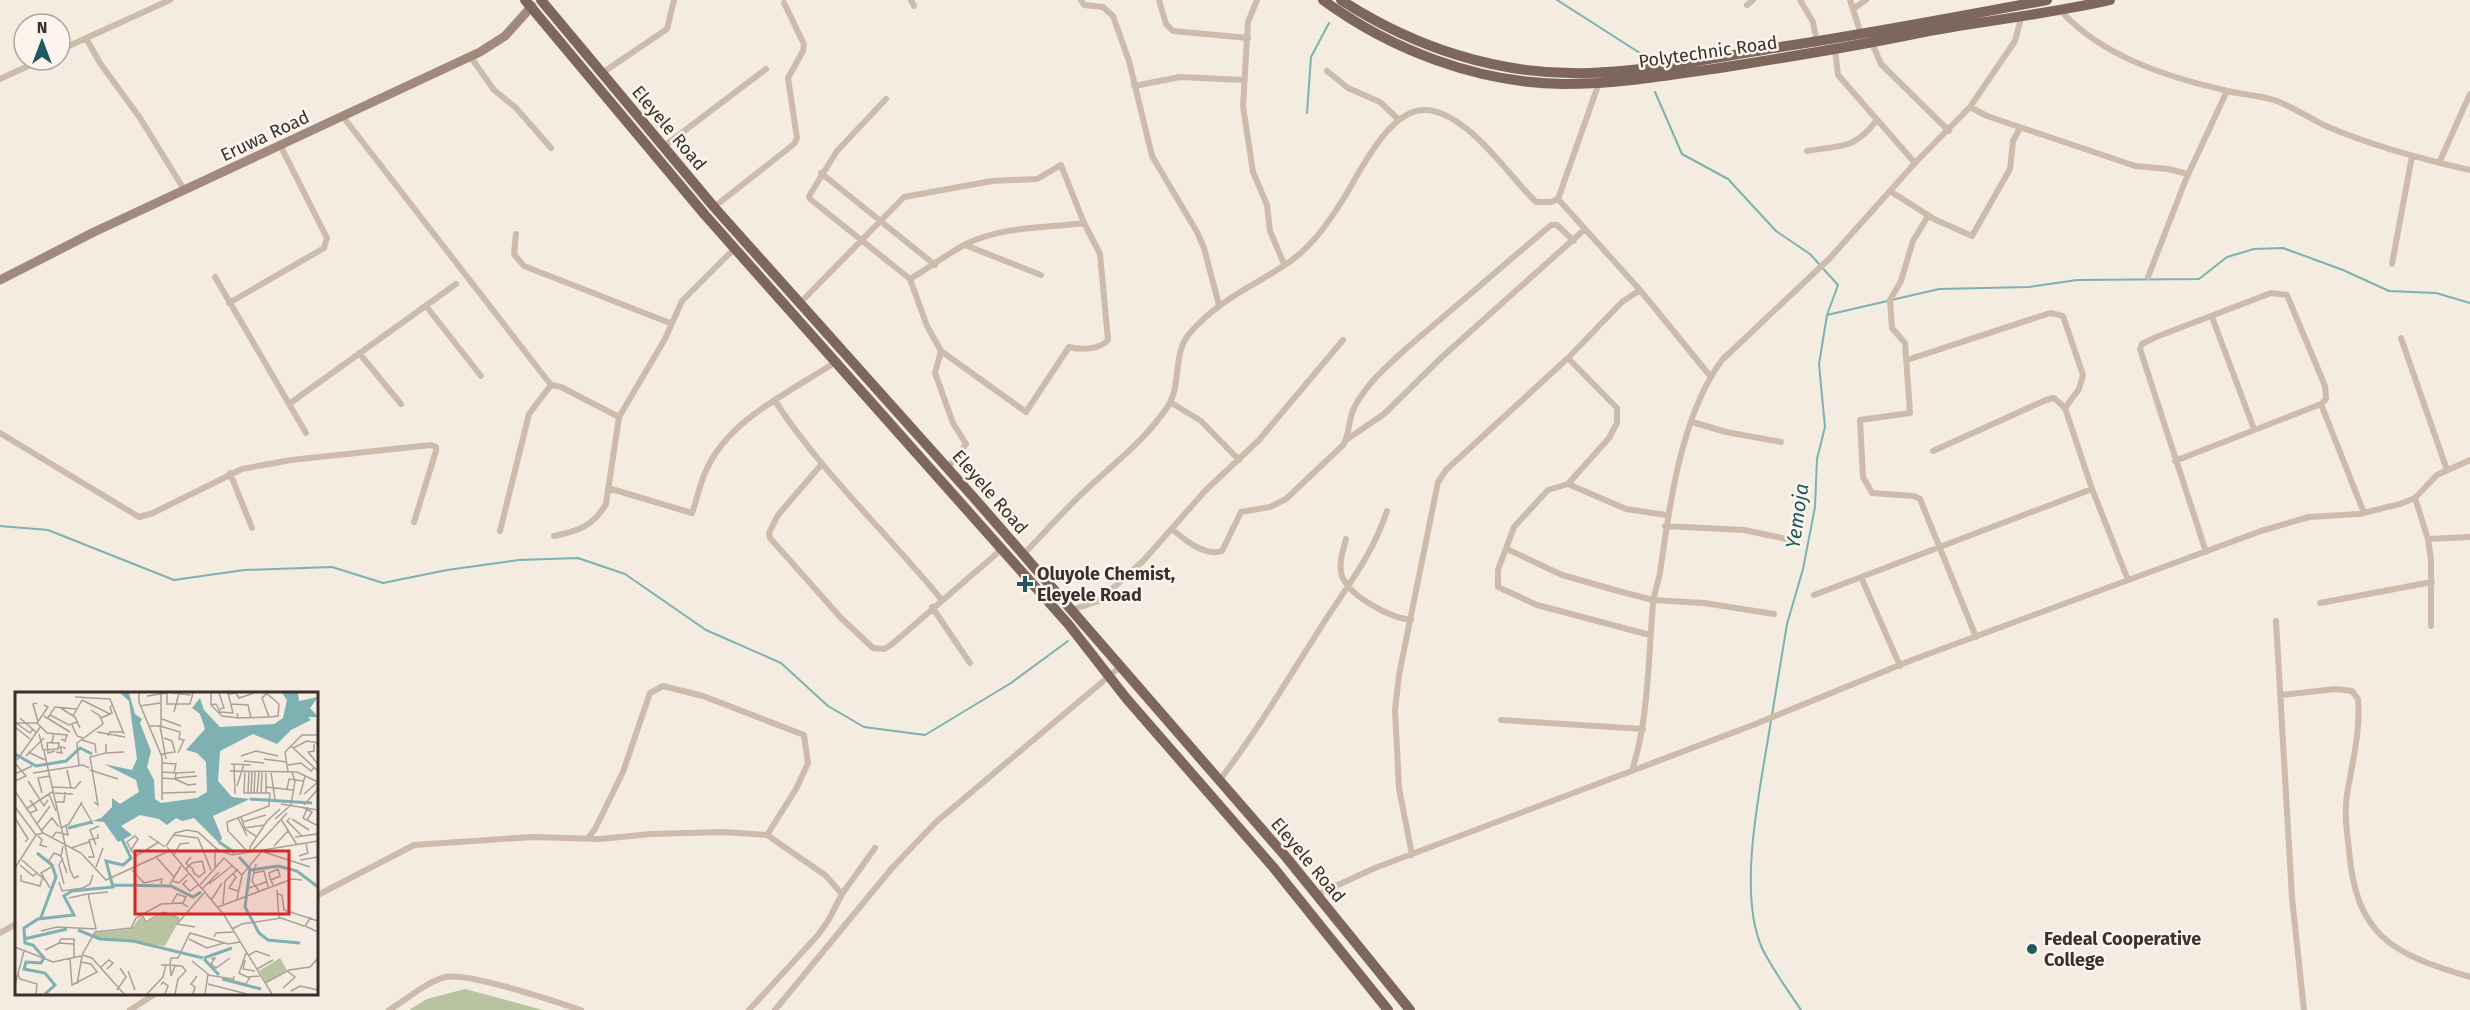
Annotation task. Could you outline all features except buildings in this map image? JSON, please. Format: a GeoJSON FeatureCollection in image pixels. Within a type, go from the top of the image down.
{"type":"FeatureCollection","features":[{"type":"Feature","properties":{"kind":"main road","name":"Polytechnic Road"},"geometry":{"type":"LineString","coordinates":[[1323,0],[1393,42],[1464,69],[1543,82],[1601,78],[1835,50],[2022,15],[2062,12],[2110,0]]}},
{"type":"Feature","properties":{"kind":"main road","name":"Polytechnic Road"},"geometry":{"type":"LineString","coordinates":[[1341,0],[1396,32],[1465,57],[1541,72],[1601,78],[2047,0]]}},
{"type":"Feature","properties":{"kind":"main road","name":"Eleyele Road"},"geometry":{"type":"LineString","coordinates":[[533,2],[614,87],[632,118],[735,248],[1002,549],[1111,656],[1316,895],[1410,1010]]}},
{"type":"Feature","properties":{"kind":"main road","name":"Eleyele Road"},"geometry":{"type":"LineString","coordinates":[[533,2],[547,28],[604,95],[663,147],[1023,555],[1073,617],[1101,665],[1126,698],[1273,867],[1388,1010]]}},
{"type":"Feature","properties":{"kind":"main road","name":"Eruwa Road"},"geometry":{"type":"LineString","coordinates":[[0,280],[94,232],[344,118],[470,56],[506,36],[533,2]]}},
{"type":"Feature","properties":{"kind":"main road"},"geometry":{"type":"LineString","coordinates":[[604,95],[614,87]]}},
{"type":"Feature","properties":{"kind":"street"},"geometry":{"type":"LineString","coordinates":[[72,44],[170,0]]}},
{"type":"Feature","properties":{"kind":"street"},"geometry":{"type":"LineString","coordinates":[[602,74],[667,29],[674,0]]}},
{"type":"Feature","properties":{"kind":"street"},"geometry":{"type":"LineString","coordinates":[[1081,0],[1084,5],[1108,10],[1113,16],[1152,156],[1197,232],[1209,264],[1219,305]]}},
{"type":"Feature","properties":{"kind":"street"},"geometry":{"type":"LineString","coordinates":[[1159,0],[1166,24],[1173,31],[1248,38]]}},
{"type":"Feature","properties":{"kind":"street"},"geometry":{"type":"LineString","coordinates":[[1257,0],[1248,22],[1243,106],[1251,164],[1267,205],[1275,247],[1284,264]]}},
{"type":"Feature","properties":{"kind":"street"},"geometry":{"type":"LineString","coordinates":[[1747,5],[1753,0]]}},
{"type":"Feature","properties":{"kind":"street"},"geometry":{"type":"LineString","coordinates":[[1800,0],[1813,22],[1817,42]]}},
{"type":"Feature","properties":{"kind":"street"},"geometry":{"type":"LineString","coordinates":[[1850,0],[1861,34]]}},
{"type":"Feature","properties":{"kind":"street"},"geometry":{"type":"LineString","coordinates":[[1853,9],[1866,0]]}},
{"type":"Feature","properties":{"kind":"street"},"geometry":{"type":"LineString","coordinates":[[714,207],[796,141],[788,78],[804,47],[800,32],[784,3]]}},
{"type":"Feature","properties":{"kind":"street"},"geometry":{"type":"LineString","coordinates":[[1632,771],[1643,729],[1653,600],[1659,576],[1666,515],[1692,422],[1711,377],[1722,360],[1830,258],[1915,163],[1949,131],[1970,107],[2015,41],[2026,4]]}},
{"type":"Feature","properties":{"kind":"street"},"geometry":{"type":"LineString","coordinates":[[2062,12],[2090,36],[2135,61],[2194,83],[2276,101],[2328,126],[2412,156],[2470,170]]}},
{"type":"Feature","properties":{"kind":"street"},"geometry":{"type":"LineString","coordinates":[[86,38],[100,63],[140,118],[185,191]]}},
{"type":"Feature","properties":{"kind":"street"},"geometry":{"type":"LineString","coordinates":[[1872,43],[1881,64],[1949,131]]}},
{"type":"Feature","properties":{"kind":"street"},"geometry":{"type":"LineString","coordinates":[[1835,50],[1838,75],[1915,163]]}},
{"type":"Feature","properties":{"kind":"street"},"geometry":{"type":"LineString","coordinates":[[470,56],[495,90],[516,108],[551,148]]}},
{"type":"Feature","properties":{"kind":"street"},"geometry":{"type":"LineString","coordinates":[[663,147],[766,69]]}},
{"type":"Feature","properties":{"kind":"street"},"geometry":{"type":"LineString","coordinates":[[1327,71],[1348,88],[1380,102],[1398,119]]}},
{"type":"Feature","properties":{"kind":"street"},"geometry":{"type":"LineString","coordinates":[[0,79],[15,72]]}},
{"type":"Feature","properties":{"kind":"street"},"geometry":{"type":"LineString","coordinates":[[1134,86],[1180,77],[1244,80]]}},
{"type":"Feature","properties":{"kind":"street"},"geometry":{"type":"LineString","coordinates":[[1023,555],[1081,494],[1132,448],[1170,402],[1185,340],[1219,305],[1310,245],[1330,219],[1374,150],[1398,119],[1414,111],[1427,110],[1441,114],[1464,127],[1536,202],[1551,202],[1558,199],[1601,78]]}},
{"type":"Feature","properties":{"kind":"street"},"geometry":{"type":"LineString","coordinates":[[2148,277],[2188,174],[2227,91]]}},
{"type":"Feature","properties":{"kind":"street"},"geometry":{"type":"LineString","coordinates":[[2439,163],[2470,94]]}},
{"type":"Feature","properties":{"kind":"street"},"geometry":{"type":"LineString","coordinates":[[800,303],[864,239],[904,197],[992,181],[1037,179],[1061,165],[1084,223],[1100,254],[1109,337],[1106,343],[1099,347],[1080,350],[1069,347],[1026,412],[941,351],[927,326],[910,279],[864,239],[810,199],[810,194],[821,173],[837,151],[886,99]]}},
{"type":"Feature","properties":{"kind":"street"},"geometry":{"type":"LineString","coordinates":[[1970,107],[2020,128],[2135,166],[2168,169],[2188,174]]}},
{"type":"Feature","properties":{"kind":"street"},"geometry":{"type":"LineString","coordinates":[[344,118],[551,385],[561,387],[620,417]]}},
{"type":"Feature","properties":{"kind":"street"},"geometry":{"type":"LineString","coordinates":[[1807,151],[1855,142],[1865,136],[1877,120]]}},
{"type":"Feature","properties":{"kind":"street"},"geometry":{"type":"LineString","coordinates":[[1890,190],[1928,216],[1972,236],[2010,169],[2013,141],[2020,128]]}},
{"type":"Feature","properties":{"kind":"street"},"geometry":{"type":"LineString","coordinates":[[229,303],[324,248],[327,243],[327,238],[281,147]]}},
{"type":"Feature","properties":{"kind":"street"},"geometry":{"type":"LineString","coordinates":[[2392,264],[2412,156]]}},
{"type":"Feature","properties":{"kind":"street"},"geometry":{"type":"LineString","coordinates":[[821,173],[935,265]]}},
{"type":"Feature","properties":{"kind":"street"},"geometry":{"type":"LineString","coordinates":[[1558,199],[1640,290],[1711,377]]}},
{"type":"Feature","properties":{"kind":"street"},"geometry":{"type":"LineString","coordinates":[[1928,216],[1913,242],[1901,281],[1890,303],[1892,328],[1905,343],[1910,412],[1860,420],[1863,477],[1872,493],[1914,496],[1920,499],[1976,636]]}},
{"type":"Feature","properties":{"kind":"street"},"geometry":{"type":"LineString","coordinates":[[910,279],[965,244],[986,236],[1022,228],[1084,223]]}},
{"type":"Feature","properties":{"kind":"street"},"geometry":{"type":"LineString","coordinates":[[1346,440],[1348,423],[1362,396],[1385,367],[1551,225],[1557,225],[1574,241]]}},
{"type":"Feature","properties":{"kind":"street"},"geometry":{"type":"LineString","coordinates":[[1173,530],[1187,541],[1208,551],[1222,551],[1241,512],[1270,507],[1286,499],[1346,440],[1384,414],[1442,357],[1586,229]]}},
{"type":"Feature","properties":{"kind":"street"},"geometry":{"type":"LineString","coordinates":[[516,234],[514,254],[524,266],[670,323]]}},
{"type":"Feature","properties":{"kind":"street"},"geometry":{"type":"LineString","coordinates":[[965,244],[1041,275]]}},
{"type":"Feature","properties":{"kind":"street"},"geometry":{"type":"LineString","coordinates":[[554,536],[575,532],[594,522],[606,504],[620,417],[665,339],[670,323],[682,301],[735,248]]}},
{"type":"Feature","properties":{"kind":"street"},"geometry":{"type":"LineString","coordinates":[[215,277],[306,433]]}},
{"type":"Feature","properties":{"kind":"street"},"geometry":{"type":"LineString","coordinates":[[289,404],[456,284]]}},
{"type":"Feature","properties":{"kind":"street"},"geometry":{"type":"LineString","coordinates":[[1412,855],[1399,788],[1395,710],[1399,675],[1438,482],[1446,470],[1568,358],[1622,302],[1640,290]]}},
{"type":"Feature","properties":{"kind":"street"},"geometry":{"type":"LineString","coordinates":[[2175,461],[2321,404],[2326,399],[2327,391],[2287,295],[2271,293],[2156,337],[2142,344],[2140,349],[2175,461],[2206,552]]}},
{"type":"Feature","properties":{"kind":"street"},"geometry":{"type":"LineString","coordinates":[[426,306],[481,376]]}},
{"type":"Feature","properties":{"kind":"street"},"geometry":{"type":"LineString","coordinates":[[1907,360],[2046,314],[2058,314],[2063,316],[2070,332],[2083,375],[2079,389],[2065,408]]}},
{"type":"Feature","properties":{"kind":"street"},"geometry":{"type":"LineString","coordinates":[[2212,316],[2254,429]]}},
{"type":"Feature","properties":{"kind":"street"},"geometry":{"type":"LineString","coordinates":[[2401,338],[2447,470]]}},
{"type":"Feature","properties":{"kind":"street"},"geometry":{"type":"LineString","coordinates":[[1073,617],[1099,601],[1173,530],[1179,519],[1239,460],[1343,340]]}},
{"type":"Feature","properties":{"kind":"street"},"geometry":{"type":"LineString","coordinates":[[941,351],[935,373],[953,423],[966,444],[947,469]]}},
{"type":"Feature","properties":{"kind":"street"},"geometry":{"type":"LineString","coordinates":[[359,353],[401,404]]}},
{"type":"Feature","properties":{"kind":"street"},"geometry":{"type":"LineString","coordinates":[[1568,358],[1617,408],[1619,414],[1617,423],[1609,438],[1568,484],[1548,490],[1527,510],[1514,527],[1498,570],[1498,587],[1537,604],[1650,635]]}},
{"type":"Feature","properties":{"kind":"street"},"geometry":{"type":"LineString","coordinates":[[608,488],[692,513],[705,472],[724,442],[739,426],[837,361]]}},
{"type":"Feature","properties":{"kind":"street"},"geometry":{"type":"LineString","coordinates":[[500,531],[529,414],[551,385]]}},
{"type":"Feature","properties":{"kind":"street"},"geometry":{"type":"LineString","coordinates":[[1933,451],[2054,398],[2065,408],[2092,489],[2128,580]]}},
{"type":"Feature","properties":{"kind":"street"},"geometry":{"type":"LineString","coordinates":[[775,401],[799,438],[821,465],[941,599]]}},
{"type":"Feature","properties":{"kind":"street"},"geometry":{"type":"LineString","coordinates":[[1170,402],[1201,421],[1239,460]]}},
{"type":"Feature","properties":{"kind":"street"},"geometry":{"type":"LineString","coordinates":[[2321,404],[2364,513]]}},
{"type":"Feature","properties":{"kind":"street"},"geometry":{"type":"LineString","coordinates":[[1692,422],[1726,432],[1781,442]]}},
{"type":"Feature","properties":{"kind":"street"},"geometry":{"type":"LineString","coordinates":[[0,433],[139,517],[153,513],[230,473],[269,463],[431,445],[436,447],[436,451],[414,522]]}},
{"type":"Feature","properties":{"kind":"street"},"geometry":{"type":"LineString","coordinates":[[1316,895],[1375,868],[1753,725],[1976,636],[2128,580],[2297,519],[2364,513],[2415,498],[2437,475],[2470,460]]}},
{"type":"Feature","properties":{"kind":"street"},"geometry":{"type":"LineString","coordinates":[[821,465],[778,515],[769,528],[770,538],[841,618],[873,648],[884,649],[891,645],[941,599],[1002,549]]}},
{"type":"Feature","properties":{"kind":"street"},"geometry":{"type":"LineString","coordinates":[[230,473],[252,528]]}},
{"type":"Feature","properties":{"kind":"street"},"geometry":{"type":"LineString","coordinates":[[1568,484],[1626,509],[1666,515]]}},
{"type":"Feature","properties":{"kind":"street"},"geometry":{"type":"LineString","coordinates":[[1814,595],[2092,489]]}},
{"type":"Feature","properties":{"kind":"street"},"geometry":{"type":"LineString","coordinates":[[2415,498],[2428,539],[2432,582],[2431,626]]}},
{"type":"Feature","properties":{"kind":"street"},"geometry":{"type":"LineString","coordinates":[[1219,781],[1262,723],[1376,543],[1387,512]]}},
{"type":"Feature","properties":{"kind":"street"},"geometry":{"type":"LineString","coordinates":[[1665,526],[1744,530],[1791,540]]}},
{"type":"Feature","properties":{"kind":"street"},"geometry":{"type":"LineString","coordinates":[[2428,539],[2470,537]]}},
{"type":"Feature","properties":{"kind":"street"},"geometry":{"type":"LineString","coordinates":[[1346,539],[1341,567],[1342,576],[1348,585],[1381,612],[1411,620]]}},
{"type":"Feature","properties":{"kind":"street"},"geometry":{"type":"LineString","coordinates":[[1507,549],[1562,575],[1653,600],[1704,603],[1774,615]]}},
{"type":"Feature","properties":{"kind":"street"},"geometry":{"type":"LineString","coordinates":[[1861,577],[1900,666]]}},
{"type":"Feature","properties":{"kind":"street"},"geometry":{"type":"LineString","coordinates":[[2320,603],[2432,582]]}},
{"type":"Feature","properties":{"kind":"street"},"geometry":{"type":"LineString","coordinates":[[932,608],[970,663]]}},
{"type":"Feature","properties":{"kind":"street"},"geometry":{"type":"LineString","coordinates":[[2276,621],[2292,898],[2304,1010]]}},
{"type":"Feature","properties":{"kind":"street"},"geometry":{"type":"LineString","coordinates":[[775,1010],[892,868],[936,822],[1120,667]]}},
{"type":"Feature","properties":{"kind":"street"},"geometry":{"type":"LineString","coordinates":[[588,838],[596,829],[623,772],[650,693],[663,686],[703,696],[804,735],[808,763],[796,789],[767,835]]}},
{"type":"Feature","properties":{"kind":"street"},"geometry":{"type":"LineString","coordinates":[[2281,695],[2335,689],[2352,691],[2358,699],[2357,742],[2346,797],[2346,816],[2350,864],[2359,903],[2372,927],[2390,944],[2409,955],[2470,977]]}},
{"type":"Feature","properties":{"kind":"street"},"geometry":{"type":"LineString","coordinates":[[1501,720],[1643,729]]}},
{"type":"Feature","properties":{"kind":"street"},"geometry":{"type":"LineString","coordinates":[[318,895],[414,845],[532,837],[588,838],[714,832],[767,835],[825,875],[842,894]]}},
{"type":"Feature","properties":{"kind":"street"},"geometry":{"type":"LineString","coordinates":[[750,1010],[818,935],[842,894],[875,848]]}},
{"type":"Feature","properties":{"kind":"street"},"geometry":{"type":"LineString","coordinates":[[0,933],[15,925]]}},
{"type":"Feature","properties":{"kind":"street"},"geometry":{"type":"LineString","coordinates":[[389,1010],[440,979],[450,977],[513,989],[581,1010]]}},
{"type":"Feature","properties":{"kind":"street"},"geometry":{"type":"LineString","coordinates":[[130,1010],[152,995]]}},
{"type":"Feature","properties":{"kind":"green space"},"geometry":{"type":"Polygon","coordinates":[[[465,989],[543,1010],[409,1010],[427,999],[465,989]]]}},
{"type":"Feature","properties":{"kind":"waterway","name":"Yemoja"},"geometry":{"type":"LineString","coordinates":[[1557,0],[1643,55],[1646,62]]}},
{"type":"Feature","properties":{"kind":"waterway"},"geometry":{"type":"LineString","coordinates":[[1307,113],[1311,57],[1329,23]]}},
{"type":"Feature","properties":{"kind":"waterway","name":"Yemoja"},"geometry":{"type":"LineString","coordinates":[[1655,92],[1682,154],[1728,179],[1776,231],[1810,254],[1838,285],[1827,315],[1819,364],[1825,427],[1817,459],[1815,507],[1803,569],[1787,624],[1772,715]]}},
{"type":"Feature","properties":{"kind":"waterway"},"geometry":{"type":"LineString","coordinates":[[1827,315],[1939,289],[2029,287],[2077,280],[2199,279],[2227,257],[2254,249],[2283,248],[2343,270],[2389,291],[2436,293],[2470,303]]}},
{"type":"Feature","properties":{"kind":"waterway"},"geometry":{"type":"LineString","coordinates":[[0,526],[48,530],[174,580],[244,570],[332,567],[383,583],[447,570],[519,560],[578,558],[625,574],[706,630],[781,663],[828,706],[864,727],[925,735],[1011,683],[1068,641]]}},
{"type":"Feature","properties":{"kind":"waterway","name":"Yemoja"},"geometry":{"type":"LineString","coordinates":[[1771,720],[1753,835],[1751,896],[1755,924],[1762,948],[1801,1010]]}},
{"type":"Feature","properties":{"kind":"place","name":"Oluyole Chemist, Eleyele Road"},"geometry":{"type":"Point","coordinates":[1025,584]}},
{"type":"Feature","properties":{"kind":"place","name":"Fedeal Cooperative College"},"geometry":{"type":"Point","coordinates":[2032,949]}}]}
